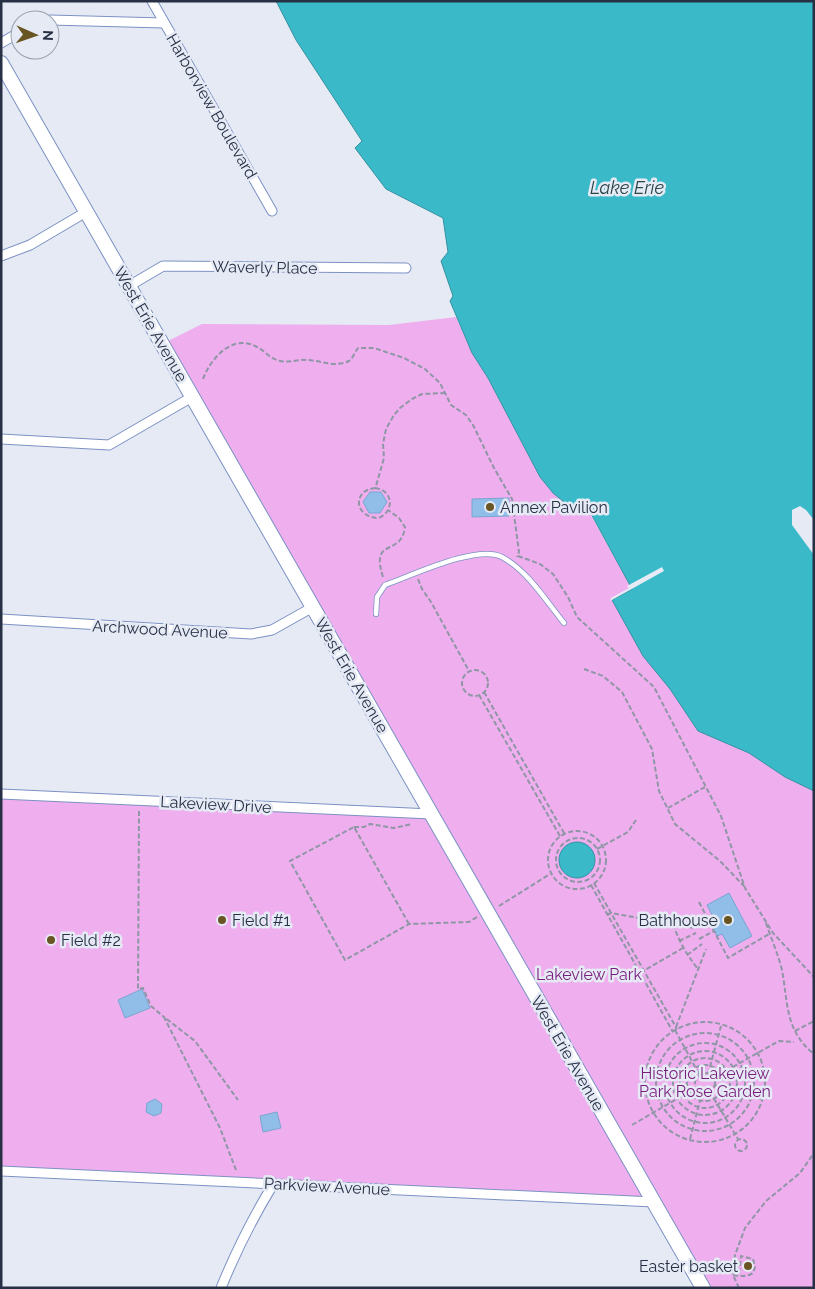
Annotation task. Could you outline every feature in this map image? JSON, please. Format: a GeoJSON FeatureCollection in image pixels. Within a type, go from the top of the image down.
{"type":"FeatureCollection","features":[{"type":"Feature","properties":{"kind":"main road","name":"West Erie Avenue"},"geometry":{"type":"LineString","coordinates":[[1,63],[703,1288]]}},
{"type":"Feature","properties":{"kind":"street","name":"Harborview Boulevard"},"geometry":{"type":"LineString","coordinates":[[152,1],[272,211]]}},
{"type":"Feature","properties":{"kind":"street"},"geometry":{"type":"LineString","coordinates":[[60,20],[164,23]]}},
{"type":"Feature","properties":{"kind":"street"},"geometry":{"type":"LineString","coordinates":[[1,256],[30,245],[86,212]]}},
{"type":"Feature","properties":{"kind":"street","name":"Waverly Place"},"geometry":{"type":"LineString","coordinates":[[129,286],[163,266],[406,268]]}},
{"type":"Feature","properties":{"kind":"street"},"geometry":{"type":"LineString","coordinates":[[1,438],[109,445],[192,397]]}},
{"type":"Feature","properties":{"kind":"street","name":"Archwood Avenue"},"geometry":{"type":"LineString","coordinates":[[1,620],[251,634],[272,630],[313,607]]}},
{"type":"Feature","properties":{"kind":"street","name":"Lakeview Drive"},"geometry":{"type":"LineString","coordinates":[[1,794],[431,814]]}},
{"type":"Feature","properties":{"kind":"street","name":"Parkview Avenue"},"geometry":{"type":"LineString","coordinates":[[1,1171],[654,1202]]}},
{"type":"Feature","properties":{"kind":"street"},"geometry":{"type":"LineString","coordinates":[[221,1288],[245,1234],[274,1184]]}},
{"type":"Feature","properties":{"kind":"lane"},"geometry":{"type":"LineString","coordinates":[[376,614],[377,597],[385,585],[471,555],[490,554],[500,556],[511,563],[532,583],[564,624]]}},
{"type":"Feature","properties":{"kind":"path"},"geometry":{"type":"LineString","coordinates":[[203,379],[207,367],[214,358],[223,350],[237,343],[254,345],[279,361],[311,360],[334,364],[351,360],[358,348],[374,348],[404,358],[426,369],[440,383],[451,405],[466,415],[473,425],[512,499],[518,540],[518,556],[511,563]]}},
{"type":"Feature","properties":{"kind":"path"},"geometry":{"type":"LineString","coordinates":[[375,488],[384,458],[383,444],[386,429],[394,415],[406,404],[422,394],[446,393]]}},
{"type":"Feature","properties":{"kind":"path"},"geometry":{"type":"LineString","coordinates":[[375,488],[385,492],[390,499],[390,506],[382,516],[374,518],[360,510],[359,504],[362,494],[366,490],[375,488]]}},
{"type":"Feature","properties":{"kind":"path"},"geometry":{"type":"LineString","coordinates":[[385,585],[378,559],[381,553],[396,544],[404,536],[405,527],[399,518],[388,510]]}},
{"type":"Feature","properties":{"kind":"path"},"geometry":{"type":"LineString","coordinates":[[518,556],[540,564],[553,574],[577,617],[654,686],[721,816],[745,888]]}},
{"type":"Feature","properties":{"kind":"path"},"geometry":{"type":"LineString","coordinates":[[416,574],[422,589],[469,671]]}},
{"type":"Feature","properties":{"kind":"path"},"geometry":{"type":"LineString","coordinates":[[584,669],[604,676],[622,692],[652,749],[659,791],[675,824],[720,861],[745,888],[773,933],[814,977]]}},
{"type":"Feature","properties":{"kind":"path"},"geometry":{"type":"LineString","coordinates":[[478,670],[485,676],[488,683],[484,692],[479,695],[470,696],[464,691],[462,687],[463,678],[469,671],[478,670]]}},
{"type":"Feature","properties":{"kind":"path"},"geometry":{"type":"LineString","coordinates":[[484,692],[543,796],[562,834]]}},
{"type":"Feature","properties":{"kind":"path"},"geometry":{"type":"LineString","coordinates":[[479,695],[539,798],[567,841]]}},
{"type":"Feature","properties":{"kind":"path"},"geometry":{"type":"LineString","coordinates":[[502,735],[507,732]]}},
{"type":"Feature","properties":{"kind":"path"},"geometry":{"type":"LineString","coordinates":[[522,769],[526,766]]}},
{"type":"Feature","properties":{"kind":"path"},"geometry":{"type":"LineString","coordinates":[[668,808],[706,786]]}},
{"type":"Feature","properties":{"kind":"path"},"geometry":{"type":"LineString","coordinates":[[539,798],[543,796]]}},
{"type":"Feature","properties":{"kind":"path"},"geometry":{"type":"LineString","coordinates":[[139,801],[138,990],[143,988],[151,1006],[195,1040],[238,1100]]}},
{"type":"Feature","properties":{"kind":"path"},"geometry":{"type":"LineString","coordinates":[[597,849],[628,832],[636,820]]}},
{"type":"Feature","properties":{"kind":"path"},"geometry":{"type":"LineString","coordinates":[[416,822],[394,828],[370,824],[354,828],[290,861],[345,960],[409,924],[469,922],[477,917]]}},
{"type":"Feature","properties":{"kind":"path"},"geometry":{"type":"LineString","coordinates":[[354,828],[409,924]]}},
{"type":"Feature","properties":{"kind":"path"},"geometry":{"type":"LineString","coordinates":[[583,831],[592,835],[602,846],[606,860],[604,870],[592,884],[582,889],[564,886],[556,881],[551,874],[548,865],[550,847],[562,834],[583,831]]}},
{"type":"Feature","properties":{"kind":"path"},"geometry":{"type":"LineString","coordinates":[[580,838],[587,840],[597,849],[600,863],[598,869],[589,879],[574,882],[566,879],[559,871],[556,860],[557,852],[567,841],[580,838]]}},
{"type":"Feature","properties":{"kind":"path"},"geometry":{"type":"LineString","coordinates":[[499,906],[559,871]]}},
{"type":"Feature","properties":{"kind":"path"},"geometry":{"type":"LineString","coordinates":[[589,879],[611,913],[661,1000],[700,1075]]}},
{"type":"Feature","properties":{"kind":"path"},"geometry":{"type":"LineString","coordinates":[[592,884],[656,1002],[675,1029]]}},
{"type":"Feature","properties":{"kind":"path"},"geometry":{"type":"LineString","coordinates":[[699,902],[728,958],[770,934]]}},
{"type":"Feature","properties":{"kind":"path"},"geometry":{"type":"LineString","coordinates":[[607,914],[611,913],[694,928]]}},
{"type":"Feature","properties":{"kind":"path"},"geometry":{"type":"LineString","coordinates":[[764,918],[781,968],[790,1022],[802,1044],[814,1054]]}},
{"type":"Feature","properties":{"kind":"path"},"geometry":{"type":"LineString","coordinates":[[673,924],[679,941],[698,968]]}},
{"type":"Feature","properties":{"kind":"path"},"geometry":{"type":"LineString","coordinates":[[698,939],[714,931]]}},
{"type":"Feature","properties":{"kind":"path"},"geometry":{"type":"LineString","coordinates":[[679,941],[696,933]]}},
{"type":"Feature","properties":{"kind":"path"},"geometry":{"type":"LineString","coordinates":[[623,943],[627,941]]}},
{"type":"Feature","properties":{"kind":"path"},"geometry":{"type":"LineString","coordinates":[[687,954],[702,944]]}},
{"type":"Feature","properties":{"kind":"path"},"geometry":{"type":"LineString","coordinates":[[640,973],[683,948]]}},
{"type":"Feature","properties":{"kind":"path"},"geometry":{"type":"LineString","coordinates":[[675,1029],[706,949]]}},
{"type":"Feature","properties":{"kind":"path"},"geometry":{"type":"LineString","coordinates":[[656,1002],[661,1000]]}},
{"type":"Feature","properties":{"kind":"path"},"geometry":{"type":"LineString","coordinates":[[164,1017],[220,1128],[236,1170]]}},
{"type":"Feature","properties":{"kind":"path"},"geometry":{"type":"LineString","coordinates":[[795,1031],[814,1021]]}},
{"type":"Feature","properties":{"kind":"path"},"geometry":{"type":"LineString","coordinates":[[711,1022],[729,1027],[745,1037],[757,1053],[764,1070],[764,1088],[760,1107],[749,1122],[735,1134],[715,1141],[689,1140],[675,1134],[659,1121],[648,1103],[645,1082],[648,1062],[659,1044],[675,1029],[692,1023],[711,1022]]}},
{"type":"Feature","properties":{"kind":"path"},"geometry":{"type":"LineString","coordinates":[[708,1074],[721,1025]]}},
{"type":"Feature","properties":{"kind":"path"},"geometry":{"type":"LineString","coordinates":[[699,1033],[718,1034],[730,1039],[739,1046],[748,1058],[754,1081],[752,1096],[747,1108],[730,1125],[713,1131],[692,1130],[683,1127],[671,1118],[663,1108],[656,1092],[656,1076],[660,1062],[668,1049],[680,1039],[699,1033]]}},
{"type":"Feature","properties":{"kind":"path"},"geometry":{"type":"LineString","coordinates":[[713,1078],[779,1041],[794,1042]]}},
{"type":"Feature","properties":{"kind":"path"},"geometry":{"type":"LineString","coordinates":[[698,1043],[716,1044],[725,1048],[736,1057],[742,1069],[745,1082],[743,1094],[736,1108],[725,1118],[714,1122],[694,1122],[678,1113],[670,1104],[665,1091],[664,1079],[668,1066],[675,1056],[685,1048],[698,1043]]}},
{"type":"Feature","properties":{"kind":"path"},"geometry":{"type":"LineString","coordinates":[[699,1051],[714,1052],[721,1055],[732,1067],[737,1083],[736,1091],[730,1104],[721,1111],[712,1115],[696,1114],[683,1107],[677,1099],[673,1090],[674,1075],[681,1061],[689,1055],[699,1051]]}},
{"type":"Feature","properties":{"kind":"path"},"geometry":{"type":"LineString","coordinates":[[700,1058],[712,1059],[717,1061],[726,1071],[730,1083],[729,1089],[724,1099],[718,1104],[710,1108],[698,1107],[688,1102],[683,1096],[680,1088],[681,1076],[686,1066],[692,1061],[700,1058]]}},
{"type":"Feature","properties":{"kind":"path"},"geometry":{"type":"LineString","coordinates":[[701,1065],[710,1066],[720,1074],[722,1088],[719,1094],[709,1101],[700,1100],[693,1097],[689,1092],[687,1087],[688,1078],[691,1071],[696,1067],[701,1065]]}},
{"type":"Feature","properties":{"kind":"path"},"geometry":{"type":"LineString","coordinates":[[648,1068],[695,1080]]}},
{"type":"Feature","properties":{"kind":"path"},"geometry":{"type":"LineString","coordinates":[[708,1074],[713,1078],[714,1086],[710,1092],[702,1093],[696,1088],[695,1080],[700,1075],[708,1074]]}},
{"type":"Feature","properties":{"kind":"path"},"geometry":{"type":"LineString","coordinates":[[714,1086],[762,1099]]}},
{"type":"Feature","properties":{"kind":"path"},"geometry":{"type":"LineString","coordinates":[[632,1125],[696,1088]]}},
{"type":"Feature","properties":{"kind":"path"},"geometry":{"type":"LineString","coordinates":[[710,1092],[738,1139]]}},
{"type":"Feature","properties":{"kind":"path"},"geometry":{"type":"LineString","coordinates":[[689,1140],[702,1093]]}},
{"type":"Feature","properties":{"kind":"path"},"geometry":{"type":"LineString","coordinates":[[738,1139],[744,1139],[746,1142],[747,1146],[743,1150],[736,1148],[734,1144],[738,1139]]}},
{"type":"Feature","properties":{"kind":"path"},"geometry":{"type":"LineString","coordinates":[[739,1288],[733,1275],[735,1255],[745,1228],[776,1192],[800,1173],[814,1152]]}},
{"type":"Feature","properties":{"kind":"path"},"geometry":{"type":"LineString","coordinates":[[733,1275],[750,1275],[755,1267],[753,1259],[735,1255]]}},
{"type":"Feature","properties":{"kind":"path"},"geometry":{"type":"LineString","coordinates":[[739,1276],[741,1256]]}},
{"type":"Feature","properties":{"kind":"green space","name":"Lakeview Park"},"geometry":{"type":"Polygon","coordinates":[[[456,317],[472,353],[488,378],[540,477],[580,514],[588,510],[632,589],[612,600],[698,731],[749,753],[785,777],[814,791],[814,1286],[810,1288],[703,1288],[653,1202],[1,1171],[1,794],[430,814],[162,344],[202,324],[389,325],[456,317]]]}},
{"type":"Feature","properties":{"kind":"water","name":"Lake Erie"},"geometry":{"type":"Polygon","coordinates":[[[276,1],[814,1],[814,791],[785,777],[749,753],[698,731],[670,689],[643,656],[612,600],[632,589],[589,510],[580,515],[553,493],[540,477],[488,378],[472,353],[450,301],[453,296],[441,261],[448,252],[443,218],[386,189],[355,148],[362,141],[296,40],[276,1]]]}},
{"type":"Feature","properties":{"kind":"water"},"geometry":{"type":"Polygon","coordinates":[[[577,842],[584,843],[590,847],[594,853],[594,867],[590,873],[584,877],[577,878],[570,877],[564,873],[560,867],[559,860],[560,853],[564,847],[570,843],[577,842]]]}},
{"type":"Feature","properties":{"kind":"pier"},"geometry":{"type":"Polygon","coordinates":[[[800,506],[814,520],[814,555],[792,525],[792,510],[800,506]]]}},
{"type":"Feature","properties":{"kind":"pier"},"geometry":{"type":"Polygon","coordinates":[[[662,567],[664,571],[610,601],[611,598],[629,588],[627,586],[662,567]]]}},
{"type":"Feature","properties":{"kind":"building"},"geometry":{"type":"Polygon","coordinates":[[[370,492],[381,492],[387,502],[380,513],[369,513],[363,502],[370,492]]]}},
{"type":"Feature","properties":{"kind":"building","name":"Annex Pavilion"},"geometry":{"type":"Polygon","coordinates":[[[509,498],[509,516],[472,517],[472,499],[509,498]]]}},
{"type":"Feature","properties":{"kind":"building","name":"Bathhouse"},"geometry":{"type":"Polygon","coordinates":[[[729,893],[752,936],[730,948],[722,934],[717,936],[710,922],[714,919],[707,905],[729,893]]]}},
{"type":"Feature","properties":{"kind":"building"},"geometry":{"type":"Polygon","coordinates":[[[142,989],[150,1008],[125,1018],[118,1000],[142,989]]]}},
{"type":"Feature","properties":{"kind":"building"},"geometry":{"type":"Polygon","coordinates":[[[155,1099],[162,1104],[161,1113],[154,1116],[146,1112],[147,1103],[155,1099]]]}},
{"type":"Feature","properties":{"kind":"building"},"geometry":{"type":"Polygon","coordinates":[[[277,1112],[281,1128],[263,1132],[260,1116],[277,1112]]]}},
{"type":"Feature","properties":{"kind":"place","name":"Annex Pavilion"},"geometry":{"type":"Point","coordinates":[490,507]}},
{"type":"Feature","properties":{"kind":"place","name":"Field #1"},"geometry":{"type":"Point","coordinates":[222,920]}},
{"type":"Feature","properties":{"kind":"place","name":"Bathhouse"},"geometry":{"type":"Point","coordinates":[728,920]}},
{"type":"Feature","properties":{"kind":"place","name":"Field #2"},"geometry":{"type":"Point","coordinates":[51,940]}},
{"type":"Feature","properties":{"kind":"place","name":"Easter basket"},"geometry":{"type":"Point","coordinates":[748,1266]}},
{"type":"Feature","properties":{"kind":"park label","name":"Historic Lakeview Park Rose Garden"},"geometry":{"type":"Point","coordinates":[705,1082]}}]}
